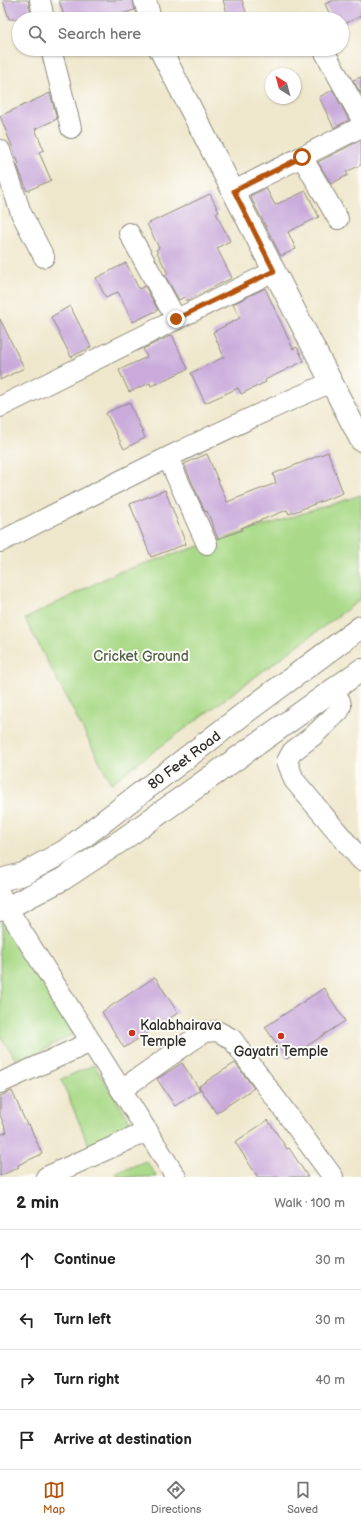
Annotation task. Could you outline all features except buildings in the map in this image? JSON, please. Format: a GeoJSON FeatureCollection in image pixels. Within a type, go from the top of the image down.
{"type":"FeatureCollection","features":[{"type":"Feature","properties":{"kind":"main road"},"geometry":{"type":"LineString","coordinates":[[145,0],[148,12]]}},
{"type":"Feature","properties":{"kind":"main road"},"geometry":{"type":"LineString","coordinates":[[164,56],[274,271],[332,382],[358,428]]}},
{"type":"Feature","properties":{"kind":"main road","name":"80 Feet Road"},"geometry":{"type":"LineString","coordinates":[[0,880],[23,874],[65,851],[246,712],[361,627]]}},
{"type":"Feature","properties":{"kind":"main road","name":"80 Feet Road"},"geometry":{"type":"LineString","coordinates":[[2,904],[63,879],[125,838],[361,670]]}},
{"type":"Feature","properties":{"kind":"street"},"geometry":{"type":"LineString","coordinates":[[40,0],[43,12]]}},
{"type":"Feature","properties":{"kind":"street"},"geometry":{"type":"LineString","coordinates":[[54,56],[71,128]]}},
{"type":"Feature","properties":{"kind":"street"},"geometry":{"type":"LineString","coordinates":[[327,56],[361,118]]}},
{"type":"Feature","properties":{"kind":"street"},"geometry":{"type":"LineString","coordinates":[[234,191],[361,127]]}},
{"type":"Feature","properties":{"kind":"street"},"geometry":{"type":"LineString","coordinates":[[0,150],[21,213],[44,257]]}},
{"type":"Feature","properties":{"kind":"street"},"geometry":{"type":"LineString","coordinates":[[302,157],[338,219]]}},
{"type":"Feature","properties":{"kind":"street"},"geometry":{"type":"LineString","coordinates":[[129,233],[176,319]]}},
{"type":"Feature","properties":{"kind":"street"},"geometry":{"type":"LineString","coordinates":[[0,407],[274,271]]}},
{"type":"Feature","properties":{"kind":"street"},"geometry":{"type":"LineString","coordinates":[[0,542],[120,480],[266,410],[332,382]]}},
{"type":"Feature","properties":{"kind":"street"},"geometry":{"type":"LineString","coordinates":[[168,458],[208,544]]}},
{"type":"Feature","properties":{"kind":"street"},"geometry":{"type":"LineString","coordinates":[[331,690],[340,701],[341,706],[339,711],[314,735],[292,752],[287,761],[294,780],[361,860]]}},
{"type":"Feature","properties":{"kind":"street"},"geometry":{"type":"LineString","coordinates":[[2,904],[176,1177]]}},
{"type":"Feature","properties":{"kind":"street"},"geometry":{"type":"LineString","coordinates":[[121,1090],[204,1032],[217,1031],[232,1039],[333,1177]]}},
{"type":"Feature","properties":{"kind":"street"},"geometry":{"type":"LineString","coordinates":[[0,1083],[91,1042]]}},
{"type":"Feature","properties":{"kind":"street"},"geometry":{"type":"LineString","coordinates":[[46,1177],[148,1131]]}},
{"type":"Feature","properties":{"kind":"green space","name":"Cricket Ground"},"geometry":{"type":"Polygon","coordinates":[[[361,495],[361,599],[111,783],[25,619],[118,572],[361,495]]]}},
{"type":"Feature","properties":{"kind":"green space"},"geometry":{"type":"Polygon","coordinates":[[[7,920],[77,1032],[18,1063],[0,1035],[0,922],[7,920]]]}},
{"type":"Feature","properties":{"kind":"green space"},"geometry":{"type":"Polygon","coordinates":[[[94,1065],[137,1132],[91,1151],[61,1079],[94,1065]]]}},
{"type":"Feature","properties":{"kind":"green space"},"geometry":{"type":"Polygon","coordinates":[[[146,1161],[157,1177],[118,1177],[116,1173],[146,1161]]]}},
{"type":"Feature","properties":{"kind":"place","name":"Kalabhairava Temple"},"geometry":{"type":"Point","coordinates":[132,1033]}},
{"type":"Feature","properties":{"kind":"place","name":"Gayatri Temple"},"geometry":{"type":"Point","coordinates":[281,1036]}},
{"type":"Feature","properties":{"kind":"route"},"geometry":{"type":"LineString","coordinates":[[176,319],[274,271],[234,191],[302,157]]}}]}
